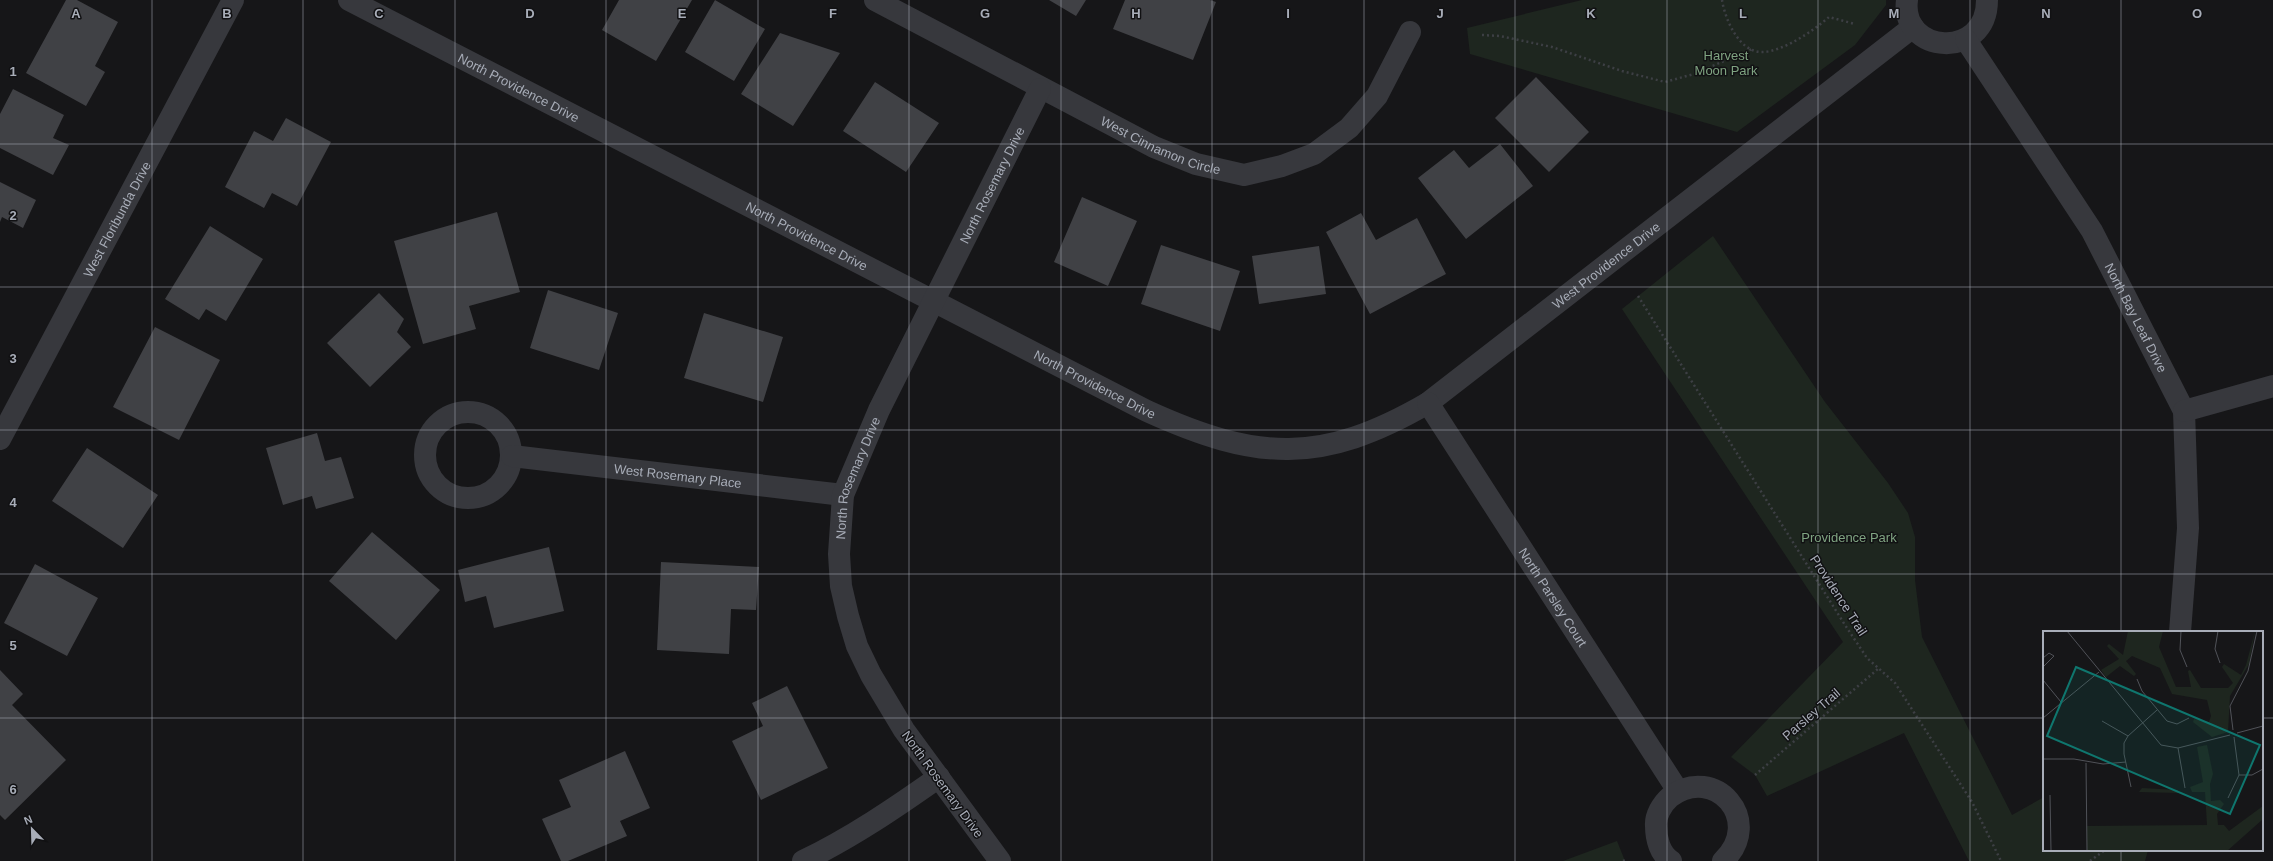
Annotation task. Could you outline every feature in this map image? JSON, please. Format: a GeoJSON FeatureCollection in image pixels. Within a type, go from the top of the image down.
{"type":"FeatureCollection","features":[{"type":"Feature","properties":{"kind":"street","name":"West Floribunda Drive"},"geometry":{"type":"LineString","coordinates":[[0,439],[232,0]]}},
{"type":"Feature","properties":{"kind":"street","name":"North Providence Drive"},"geometry":{"type":"LineString","coordinates":[[349,0],[1146,411],[1189,430],[1234,444],[1274,450]]}},
{"type":"Feature","properties":{"kind":"street","name":"West Cinnamon Circle"},"geometry":{"type":"LineString","coordinates":[[875,0],[1040,89],[1154,147],[1196,164],[1244,175],[1282,166],[1314,154],[1349,128],[1376,96],[1410,32]]}},
{"type":"Feature","properties":{"kind":"street"},"geometry":{"type":"LineString","coordinates":[[1907,0],[1908,15],[1914,27],[1932,41],[1943,44],[1966,40],[1983,22],[1987,10],[1987,0]]}},
{"type":"Feature","properties":{"kind":"street","name":"West Providence Drive"},"geometry":{"type":"LineString","coordinates":[[1274,450],[1307,449],[1339,443],[1394,422],[1428,403],[1914,27]]}},
{"type":"Feature","properties":{"kind":"street","name":"North Bay Leaf Drive"},"geometry":{"type":"LineString","coordinates":[[1966,40],[2092,231],[2184,411],[2188,528],[2180,631]]}},
{"type":"Feature","properties":{"kind":"street","name":"North Rosemary Drive"},"geometry":{"type":"LineString","coordinates":[[1000,861],[904,730],[886,703],[857,646],[841,586],[839,554],[843,495],[879,410],[1040,89]]}},
{"type":"Feature","properties":{"kind":"street"},"geometry":{"type":"LineString","coordinates":[[2184,411],[2273,386]]}},
{"type":"Feature","properties":{"kind":"street","name":"North Parsley Court"},"geometry":{"type":"LineString","coordinates":[[1428,403],[1678,791]]}},
{"type":"Feature","properties":{"kind":"street","name":"West Rosemary Place"},"geometry":{"type":"LineString","coordinates":[[512,456],[843,495]]}},
{"type":"Feature","properties":{"kind":"street"},"geometry":{"type":"LineString","coordinates":[[803,861],[829,848],[886,814],[939,777]]}},
{"type":"Feature","properties":{"kind":"street"},"geometry":{"type":"LineString","coordinates":[[1671,861],[1660,849],[1656,836],[1656,823],[1659,810],[1667,800],[1678,791],[1690,787],[1704,787],[1718,791],[1729,800],[1737,812],[1740,826],[1738,841],[1731,853],[1723,861]]}},
{"type":"Feature","properties":{"kind":"path"},"geometry":{"type":"LineString","coordinates":[[1722,0],[1733,32],[1752,49],[1762,52],[1773,50],[1808,34],[1828,18],[1856,24]]}},
{"type":"Feature","properties":{"kind":"path"},"geometry":{"type":"LineString","coordinates":[[1482,35],[1500,36],[1552,47],[1622,71],[1665,82],[1694,74],[1752,49]]}},
{"type":"Feature","properties":{"kind":"path","name":"Providence Trail"},"geometry":{"type":"LineString","coordinates":[[1638,296],[1845,625],[1868,658],[1895,683],[1972,802],[2001,861]]}},
{"type":"Feature","properties":{"kind":"path","name":"Parsley Trail"},"geometry":{"type":"LineString","coordinates":[[1755,776],[1879,668]]}},
{"type":"Feature","properties":{"kind":"path"},"geometry":{"type":"LineString","coordinates":[[2090,861],[2104,851]]}},
{"type":"Feature","properties":{"kind":"green space","name":"Harvest Moon Park"},"geometry":{"type":"Polygon","coordinates":[[[1582,0],[1886,0],[1886,5],[1855,45],[1737,132],[1470,54],[1467,28],[1582,0]]]}},
{"type":"Feature","properties":{"kind":"green space","name":"Providence Park"},"geometry":{"type":"Polygon","coordinates":[[[1713,236],[1825,402],[1888,483],[1908,513],[1915,537],[1915,580],[1922,637],[2012,815],[2043,798],[2043,851],[2148,851],[2145,861],[1969,861],[1904,733],[1767,796],[1755,775],[1731,757],[1843,642],[1622,309],[1713,236]]]}},
{"type":"Feature","properties":{"kind":"green space"},"geometry":{"type":"Polygon","coordinates":[[[1617,841],[1625,861],[1563,861],[1617,841]]]}},
{"type":"Feature","properties":{"kind":"building"},"geometry":{"type":"Polygon","coordinates":[[[66,0],[77,0],[118,22],[95,66],[105,72],[86,106],[26,73],[66,0]]]}},
{"type":"Feature","properties":{"kind":"building"},"geometry":{"type":"Polygon","coordinates":[[[619,0],[692,0],[656,61],[602,30],[619,0]]]}},
{"type":"Feature","properties":{"kind":"building"},"geometry":{"type":"Polygon","coordinates":[[[715,0],[765,29],[734,81],[685,52],[715,0]]]}},
{"type":"Feature","properties":{"kind":"building"},"geometry":{"type":"Polygon","coordinates":[[[1049,0],[1086,0],[1076,16],[1049,0]]]}},
{"type":"Feature","properties":{"kind":"building"},"geometry":{"type":"Polygon","coordinates":[[[1125,0],[1210,0],[1216,2],[1193,60],[1113,29],[1125,0]]]}},
{"type":"Feature","properties":{"kind":"building"},"geometry":{"type":"Polygon","coordinates":[[[780,33],[840,53],[793,126],[741,94],[780,33]]]}},
{"type":"Feature","properties":{"kind":"building"},"geometry":{"type":"Polygon","coordinates":[[[1536,77],[1589,132],[1549,172],[1495,118],[1536,77]]]}},
{"type":"Feature","properties":{"kind":"building"},"geometry":{"type":"Polygon","coordinates":[[[875,82],[939,123],[906,172],[843,131],[875,82]]]}},
{"type":"Feature","properties":{"kind":"building"},"geometry":{"type":"Polygon","coordinates":[[[13,89],[64,115],[53,138],[69,145],[53,175],[0,148],[0,114],[13,89]]]}},
{"type":"Feature","properties":{"kind":"building"},"geometry":{"type":"Polygon","coordinates":[[[286,118],[331,142],[297,206],[272,193],[264,208],[225,187],[254,131],[273,141],[286,118]]]}},
{"type":"Feature","properties":{"kind":"building"},"geometry":{"type":"Polygon","coordinates":[[[1500,144],[1533,186],[1466,239],[1418,178],[1454,150],[1469,168],[1500,144]]]}},
{"type":"Feature","properties":{"kind":"building"},"geometry":{"type":"Polygon","coordinates":[[[0,182],[36,200],[23,228],[2,217],[0,222],[0,182]]]}},
{"type":"Feature","properties":{"kind":"building"},"geometry":{"type":"Polygon","coordinates":[[[1082,197],[1137,221],[1108,286],[1054,262],[1082,197]]]}},
{"type":"Feature","properties":{"kind":"building"},"geometry":{"type":"Polygon","coordinates":[[[497,212],[520,292],[469,306],[476,329],[423,344],[394,241],[497,212]]]}},
{"type":"Feature","properties":{"kind":"building"},"geometry":{"type":"Polygon","coordinates":[[[1361,213],[1376,240],[1417,218],[1446,274],[1370,314],[1326,232],[1361,213]]]}},
{"type":"Feature","properties":{"kind":"building"},"geometry":{"type":"Polygon","coordinates":[[[210,226],[263,259],[226,321],[206,309],[199,320],[165,299],[210,226]]]}},
{"type":"Feature","properties":{"kind":"building"},"geometry":{"type":"Polygon","coordinates":[[[1161,245],[1240,271],[1220,331],[1141,304],[1161,245]]]}},
{"type":"Feature","properties":{"kind":"building"},"geometry":{"type":"Polygon","coordinates":[[[1319,246],[1326,294],[1259,304],[1252,256],[1319,246]]]}},
{"type":"Feature","properties":{"kind":"building"},"geometry":{"type":"Polygon","coordinates":[[[548,290],[618,313],[599,370],[530,348],[548,290]]]}},
{"type":"Feature","properties":{"kind":"building"},"geometry":{"type":"Polygon","coordinates":[[[379,293],[404,319],[397,332],[411,347],[370,387],[327,343],[379,293]]]}},
{"type":"Feature","properties":{"kind":"building"},"geometry":{"type":"Polygon","coordinates":[[[704,313],[783,337],[763,402],[684,378],[704,313]]]}},
{"type":"Feature","properties":{"kind":"building"},"geometry":{"type":"Polygon","coordinates":[[[155,327],[220,360],[179,440],[113,407],[155,327]]]}},
{"type":"Feature","properties":{"kind":"building"},"geometry":{"type":"Polygon","coordinates":[[[317,433],[325,461],[341,457],[354,498],[316,509],[312,496],[283,505],[266,448],[317,433]]]}},
{"type":"Feature","properties":{"kind":"building"},"geometry":{"type":"Polygon","coordinates":[[[87,448],[158,495],[123,548],[52,501],[87,448]]]}},
{"type":"Feature","properties":{"kind":"building"},"geometry":{"type":"Polygon","coordinates":[[[372,532],[440,590],[396,640],[329,581],[372,532]]]}},
{"type":"Feature","properties":{"kind":"building"},"geometry":{"type":"Polygon","coordinates":[[[549,547],[564,611],[494,628],[486,596],[465,602],[458,570],[549,547]]]}},
{"type":"Feature","properties":{"kind":"building"},"geometry":{"type":"Polygon","coordinates":[[[661,562],[759,567],[756,610],[731,609],[729,654],[657,650],[661,562]]]}},
{"type":"Feature","properties":{"kind":"building"},"geometry":{"type":"Polygon","coordinates":[[[35,564],[98,598],[67,656],[4,623],[35,564]]]}},
{"type":"Feature","properties":{"kind":"building"},"geometry":{"type":"Polygon","coordinates":[[[0,670],[23,694],[12,705],[66,760],[5,820],[0,815],[0,670]]]}},
{"type":"Feature","properties":{"kind":"building"},"geometry":{"type":"Polygon","coordinates":[[[787,686],[828,768],[761,800],[732,741],[763,726],[752,703],[787,686]]]}},
{"type":"Feature","properties":{"kind":"building"},"geometry":{"type":"Polygon","coordinates":[[[625,751],[650,808],[620,821],[627,836],[568,861],[561,861],[542,819],[571,807],[559,780],[625,751]]]}}]}
